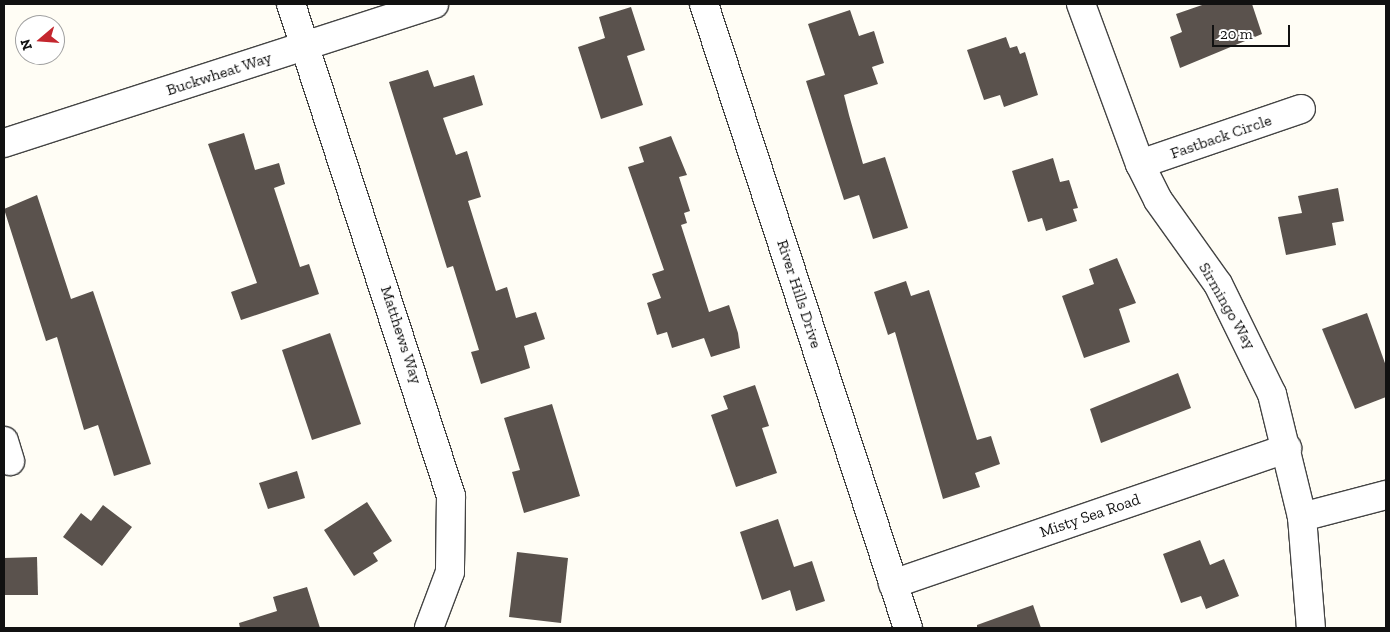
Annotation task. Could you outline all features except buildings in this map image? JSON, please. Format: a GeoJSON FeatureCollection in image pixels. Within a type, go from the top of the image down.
{"type":"FeatureCollection","features":[{"type":"Feature","properties":{"kind":"street","name":"Matthews Way"},"geometry":{"type":"LineString","coordinates":[[291,4],[451,496],[450,572],[429,628]]}},
{"type":"Feature","properties":{"kind":"street","name":"Buckwheat Way"},"geometry":{"type":"LineString","coordinates":[[4,143],[434,4]]}},
{"type":"Feature","properties":{"kind":"street","name":"River Hills Drive"},"geometry":{"type":"LineString","coordinates":[[704,4],[908,628]]}},
{"type":"Feature","properties":{"kind":"street","name":"Sirmingo Way"},"geometry":{"type":"LineString","coordinates":[[1081,4],[1140,164],[1248,339],[1272,394],[1287,448],[1302,517],[1311,628]]}},
{"type":"Feature","properties":{"kind":"street","name":"Fastback Circle"},"geometry":{"type":"LineString","coordinates":[[1140,164],[1301,109]]}},
{"type":"Feature","properties":{"kind":"street","name":"Misty Sea Road"},"geometry":{"type":"LineString","coordinates":[[893,584],[1287,448]]}},
{"type":"Feature","properties":{"kind":"street"},"geometry":{"type":"LineString","coordinates":[[1302,517],[1386,495]]}}]}
